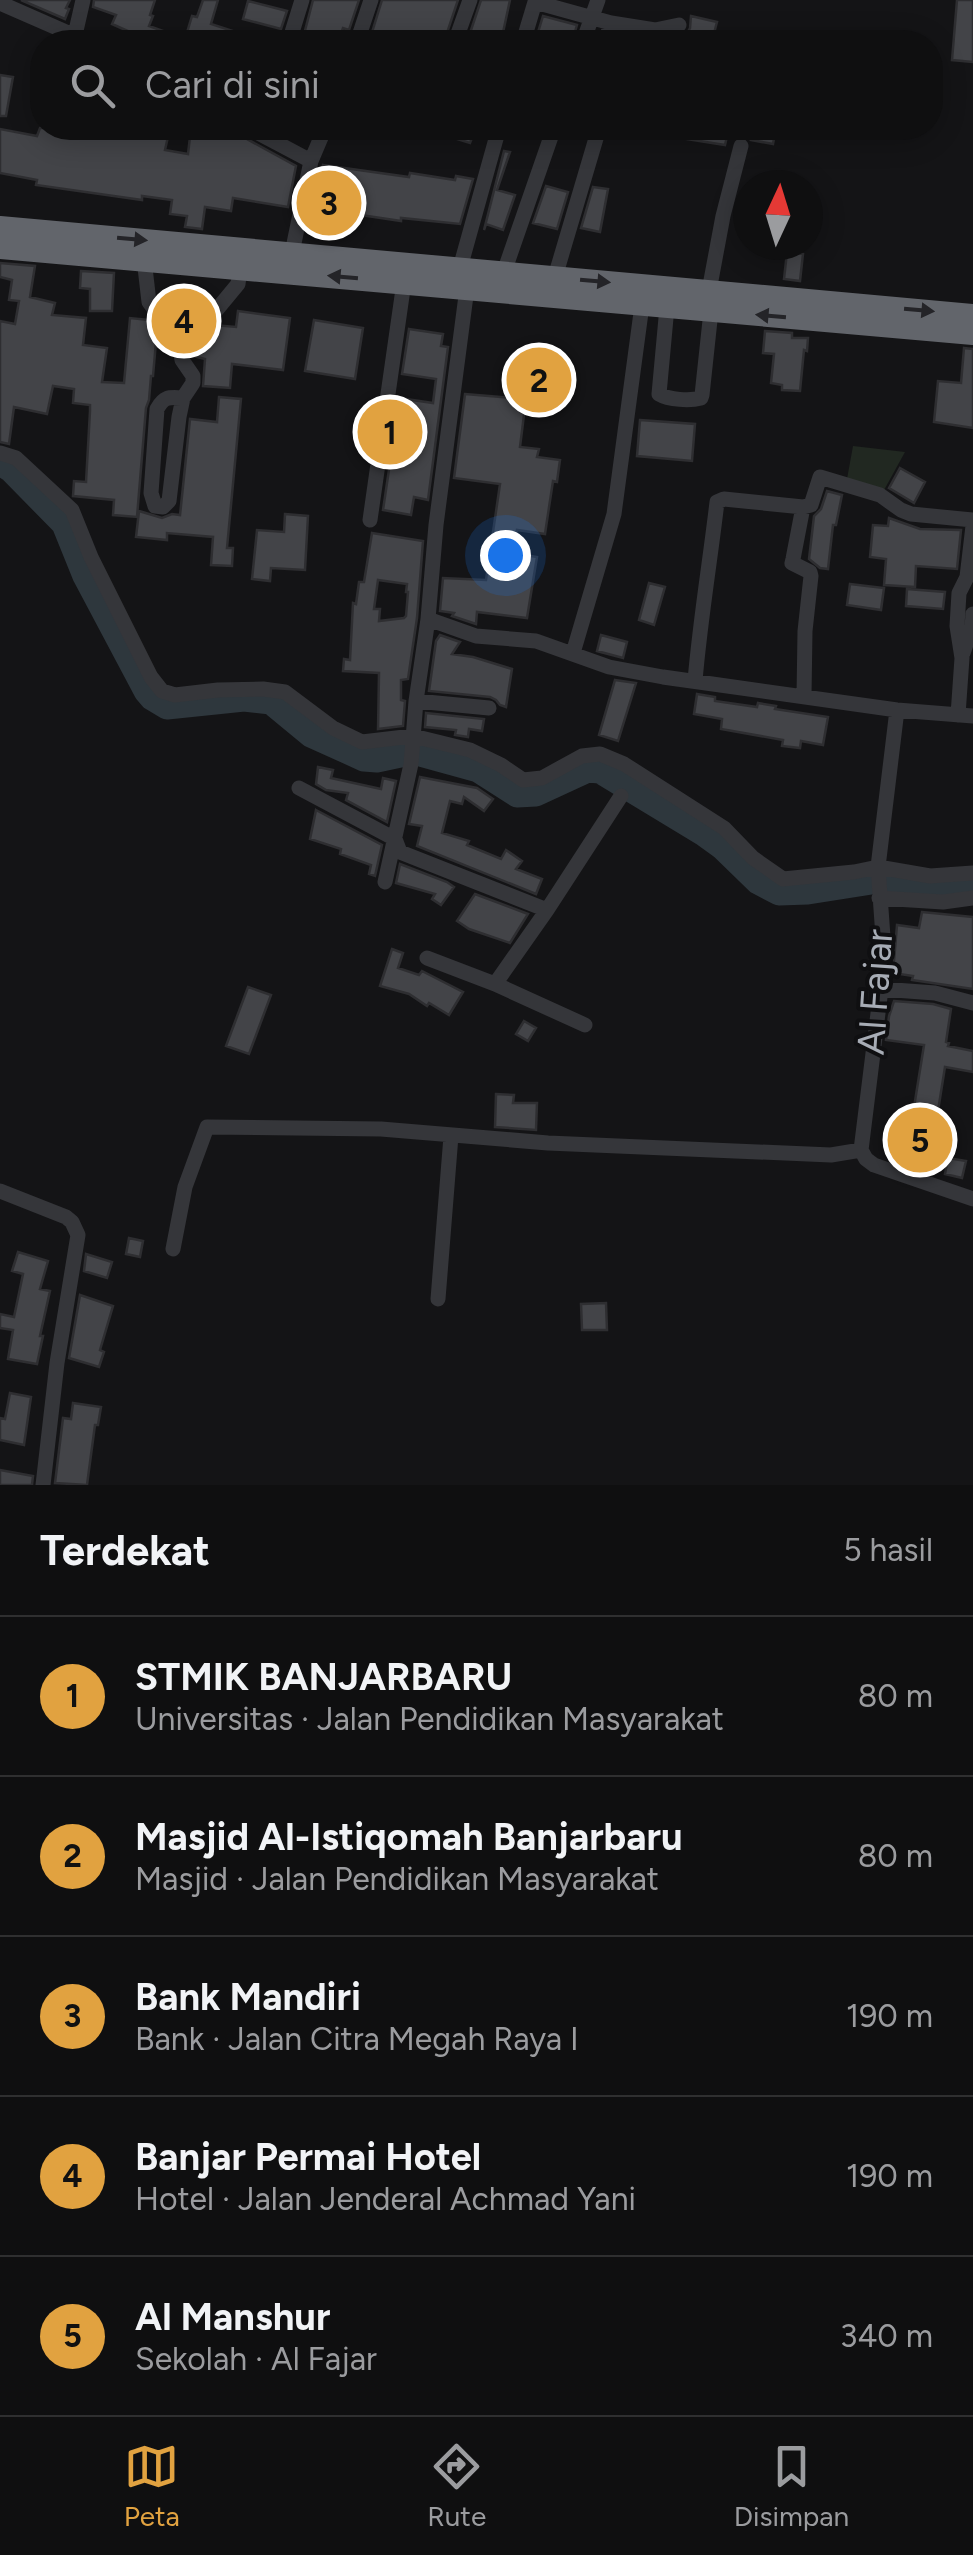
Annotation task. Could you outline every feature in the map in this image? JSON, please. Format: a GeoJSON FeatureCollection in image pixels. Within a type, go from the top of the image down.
{"type":"FeatureCollection","features":[{"type":"Feature","properties":{"kind":"highway"},"geometry":{"type":"LineString","coordinates":[[0,227],[144,260],[404,282],[504,272],[710,301],[971,324]]}},
{"type":"Feature","properties":{"kind":"highway"},"geometry":{"type":"LineString","coordinates":[[0,248],[90,245],[292,253],[667,307],[710,301]]}},
{"type":"Feature","properties":{"kind":"street"},"geometry":{"type":"LineString","coordinates":[[82,30],[84,0]]}},
{"type":"Feature","properties":{"kind":"street"},"geometry":{"type":"LineString","coordinates":[[293,30],[302,0]]}},
{"type":"Feature","properties":{"kind":"street"},"geometry":{"type":"LineString","coordinates":[[361,30],[371,0]]}},
{"type":"Feature","properties":{"kind":"street"},"geometry":{"type":"LineString","coordinates":[[459,30],[470,0]]}},
{"type":"Feature","properties":{"kind":"street"},"geometry":{"type":"LineString","coordinates":[[588,30],[598,0]]}},
{"type":"Feature","properties":{"kind":"street"},"geometry":{"type":"LineString","coordinates":[[526,30],[534,2],[610,23],[655,30],[679,26]]}},
{"type":"Feature","properties":{"kind":"street"},"geometry":{"type":"LineString","coordinates":[[0,3],[62,30]]}},
{"type":"Feature","properties":{"kind":"street"},"geometry":{"type":"LineString","coordinates":[[608,30],[610,23]]}},
{"type":"Feature","properties":{"kind":"street"},"geometry":{"type":"LineString","coordinates":[[275,140],[312,161]]}},
{"type":"Feature","properties":{"kind":"street"},"geometry":{"type":"LineString","coordinates":[[292,253],[320,140]]}},
{"type":"Feature","properties":{"kind":"street"},"geometry":{"type":"LineString","coordinates":[[385,882],[411,764],[463,278],[496,140]]}},
{"type":"Feature","properties":{"kind":"street"},"geometry":{"type":"LineString","coordinates":[[504,272],[550,140]]}},
{"type":"Feature","properties":{"kind":"street"},"geometry":{"type":"LineString","coordinates":[[556,277],[596,140]]}},
{"type":"Feature","properties":{"kind":"street"},"geometry":{"type":"LineString","coordinates":[[667,307],[660,394],[696,400],[702,395],[710,301],[723,216],[741,146]]}},
{"type":"Feature","properties":{"kind":"street"},"geometry":{"type":"LineString","coordinates":[[144,260],[152,308],[181,312],[214,313],[238,284],[240,268]]}},
{"type":"Feature","properties":{"kind":"street"},"geometry":{"type":"LineString","coordinates":[[370,520],[404,282]]}},
{"type":"Feature","properties":{"kind":"street"},"geometry":{"type":"LineString","coordinates":[[572,653],[614,514],[642,304]]}},
{"type":"Feature","properties":{"kind":"street"},"geometry":{"type":"LineString","coordinates":[[181,312],[182,360],[194,382],[183,398],[169,501],[162,507],[155,506],[151,493],[158,410],[167,397],[183,398]]}},
{"type":"Feature","properties":{"kind":"street"},"geometry":{"type":"LineString","coordinates":[[0,452],[16,458],[72,510],[142,660],[162,690],[176,696],[263,688],[285,692],[333,728],[362,742],[413,738],[470,750],[523,780],[542,778],[582,756],[600,754],[624,764],[724,828],[753,858],[783,879],[878,868],[930,876],[973,873]]}},
{"type":"Feature","properties":{"kind":"street"},"geometry":{"type":"LineString","coordinates":[[428,619],[476,636],[536,641],[609,667],[694,681],[897,710],[966,716],[957,626],[960,593],[970,584],[973,523],[911,514],[880,494],[820,477],[811,505],[804,508],[724,498],[718,502],[694,681]]}},
{"type":"Feature","properties":{"kind":"street"},"geometry":{"type":"LineString","coordinates":[[804,508],[792,564],[811,576],[804,696]]}},
{"type":"Feature","properties":{"kind":"street"},"geometry":{"type":"LineString","coordinates":[[962,658],[973,614]]}},
{"type":"Feature","properties":{"kind":"street"},"geometry":{"type":"LineString","coordinates":[[416,700],[490,708]]}},
{"type":"Feature","properties":{"kind":"street","name":"Al Fajar"},"geometry":{"type":"LineString","coordinates":[[861,1150],[881,989],[884,937],[878,868],[897,710]]}},
{"type":"Feature","properties":{"kind":"street"},"geometry":{"type":"LineString","coordinates":[[299,788],[395,839],[400,852],[547,910]]}},
{"type":"Feature","properties":{"kind":"street"},"geometry":{"type":"LineString","coordinates":[[495,984],[620,796]]}},
{"type":"Feature","properties":{"kind":"street"},"geometry":{"type":"LineString","coordinates":[[879,895],[943,902],[973,898]]}},
{"type":"Feature","properties":{"kind":"street"},"geometry":{"type":"LineString","coordinates":[[426,958],[585,1024]]}},
{"type":"Feature","properties":{"kind":"street"},"geometry":{"type":"LineString","coordinates":[[881,989],[935,993],[973,1003]]}},
{"type":"Feature","properties":{"kind":"street"},"geometry":{"type":"LineString","coordinates":[[174,1249],[184,1187],[207,1127],[381,1130],[548,1143],[832,1155],[861,1150],[874,1165],[973,1200]]}},
{"type":"Feature","properties":{"kind":"street"},"geometry":{"type":"LineString","coordinates":[[438,1299],[451,1136]]}},
{"type":"Feature","properties":{"kind":"street"},"geometry":{"type":"LineString","coordinates":[[0,1191],[66,1218],[78,1235],[44,1485]]}},
{"type":"Feature","properties":{"kind":"shaded area"},"geometry":{"type":"Polygon","coordinates":[[[853,446],[905,452],[883,492],[847,479],[853,446]]]}},
{"type":"Feature","properties":{"kind":"building"},"geometry":{"type":"Polygon","coordinates":[[[21,0],[70,0],[65,19],[21,0]]]}},
{"type":"Feature","properties":{"kind":"building"},"geometry":{"type":"Polygon","coordinates":[[[94,0],[155,0],[149,26],[160,30],[126,30],[112,24],[116,15],[93,7],[94,0]]]}},
{"type":"Feature","properties":{"kind":"building"},"geometry":{"type":"Polygon","coordinates":[[[203,0],[218,0],[211,24],[230,30],[188,30],[203,0]]]}},
{"type":"Feature","properties":{"kind":"building"},"geometry":{"type":"Polygon","coordinates":[[[313,0],[359,0],[349,30],[305,30],[313,0]]]}},
{"type":"Feature","properties":{"kind":"building"},"geometry":{"type":"Polygon","coordinates":[[[382,0],[458,0],[448,30],[373,30],[382,0]]]}},
{"type":"Feature","properties":{"kind":"building"},"geometry":{"type":"Polygon","coordinates":[[[481,0],[510,0],[504,30],[471,30],[481,0]]]}},
{"type":"Feature","properties":{"kind":"building"},"geometry":{"type":"Polygon","coordinates":[[[957,0],[973,0],[973,62],[952,60],[957,0]]]}},
{"type":"Feature","properties":{"kind":"building"},"geometry":{"type":"Polygon","coordinates":[[[248,1],[287,11],[281,29],[243,19],[248,1]]]}},
{"type":"Feature","properties":{"kind":"building"},"geometry":{"type":"Polygon","coordinates":[[[543,16],[577,25],[576,30],[539,30],[543,16]]]}},
{"type":"Feature","properties":{"kind":"building"},"geometry":{"type":"Polygon","coordinates":[[[691,16],[717,22],[715,30],[690,28],[691,16]]]}},
{"type":"Feature","properties":{"kind":"building"},"geometry":{"type":"Polygon","coordinates":[[[0,75],[13,77],[6,116],[0,116],[0,75]]]}},
{"type":"Feature","properties":{"kind":"building"},"geometry":{"type":"Polygon","coordinates":[[[0,129],[30,135],[30,140],[167,140],[165,150],[188,154],[190,140],[249,140],[296,166],[288,207],[233,198],[231,211],[205,207],[202,229],[185,227],[187,216],[170,214],[172,200],[142,196],[142,200],[36,185],[37,180],[0,173],[0,129]]]}},
{"type":"Feature","properties":{"kind":"building"},"geometry":{"type":"Polygon","coordinates":[[[693,140],[726,140],[725,145],[693,140]]]}},
{"type":"Feature","properties":{"kind":"building"},"geometry":{"type":"Polygon","coordinates":[[[504,151],[510,152],[497,190],[515,195],[503,230],[486,224],[484,230],[504,151]]]}},
{"type":"Feature","properties":{"kind":"building"},"geometry":{"type":"Polygon","coordinates":[[[323,165],[409,177],[410,173],[473,179],[460,224],[347,216],[316,211],[323,165]]]}},
{"type":"Feature","properties":{"kind":"building"},"geometry":{"type":"Polygon","coordinates":[[[546,186],[568,192],[557,229],[533,223],[546,186]]]}},
{"type":"Feature","properties":{"kind":"building"},"geometry":{"type":"Polygon","coordinates":[[[593,187],[608,189],[600,232],[581,228],[593,187]]]}},
{"type":"Feature","properties":{"kind":"building"},"geometry":{"type":"Polygon","coordinates":[[[786,260],[802,260],[800,281],[784,279],[786,260]]]}},
{"type":"Feature","properties":{"kind":"building"},"geometry":{"type":"Polygon","coordinates":[[[0,263],[35,266],[30,297],[55,303],[52,315],[86,318],[83,345],[107,348],[102,382],[124,383],[130,318],[169,322],[169,343],[156,342],[137,517],[113,515],[114,500],[73,496],[74,481],[86,482],[90,411],[90,405],[73,403],[74,389],[53,386],[47,414],[14,407],[9,444],[0,442],[0,321],[15,324],[19,301],[9,300],[12,280],[0,277],[0,263]]]}},
{"type":"Feature","properties":{"kind":"building"},"geometry":{"type":"Polygon","coordinates":[[[81,271],[114,273],[112,311],[90,311],[90,289],[80,288],[81,271]]]}},
{"type":"Feature","properties":{"kind":"building"},"geometry":{"type":"Polygon","coordinates":[[[238,311],[290,318],[283,370],[232,364],[230,388],[203,386],[205,359],[193,356],[192,323],[236,327],[238,311]]]}},
{"type":"Feature","properties":{"kind":"building"},"geometry":{"type":"Polygon","coordinates":[[[314,320],[363,328],[355,379],[305,371],[314,320]]]}},
{"type":"Feature","properties":{"kind":"building"},"geometry":{"type":"Polygon","coordinates":[[[409,329],[443,334],[441,346],[448,347],[428,500],[414,497],[411,515],[383,510],[391,456],[395,457],[399,398],[433,403],[436,379],[402,374],[409,329]]]}},
{"type":"Feature","properties":{"kind":"building"},"geometry":{"type":"Polygon","coordinates":[[[765,331],[808,338],[800,391],[782,390],[782,385],[771,383],[774,354],[763,353],[765,331]]]}},
{"type":"Feature","properties":{"kind":"building"},"geometry":{"type":"Polygon","coordinates":[[[964,348],[973,349],[973,428],[934,422],[938,381],[961,383],[964,348]]]}},
{"type":"Feature","properties":{"kind":"building"},"geometry":{"type":"Polygon","coordinates":[[[521,359],[561,363],[557,401],[517,397],[521,359]]]}},
{"type":"Feature","properties":{"kind":"building"},"geometry":{"type":"Polygon","coordinates":[[[465,394],[526,399],[520,447],[539,449],[537,457],[560,460],[545,534],[517,530],[513,553],[537,557],[527,618],[477,612],[476,624],[440,611],[443,578],[486,580],[500,484],[454,478],[465,394]]]}},
{"type":"Feature","properties":{"kind":"building"},"geometry":{"type":"Polygon","coordinates":[[[219,397],[241,399],[227,548],[233,548],[232,566],[211,565],[213,537],[167,533],[167,540],[136,537],[139,511],[162,518],[180,515],[190,419],[217,422],[219,397]]]}},
{"type":"Feature","properties":{"kind":"building"},"geometry":{"type":"Polygon","coordinates":[[[640,420],[695,424],[692,461],[637,456],[640,420]]]}},
{"type":"Feature","properties":{"kind":"building"},"geometry":{"type":"Polygon","coordinates":[[[900,468],[925,482],[914,503],[889,488],[900,468]]]}},
{"type":"Feature","properties":{"kind":"building"},"geometry":{"type":"Polygon","coordinates":[[[827,491],[842,495],[833,525],[828,569],[809,559],[814,516],[827,491]]]}},
{"type":"Feature","properties":{"kind":"building"},"geometry":{"type":"Polygon","coordinates":[[[285,514],[308,516],[305,570],[271,568],[270,581],[252,579],[257,530],[284,532],[285,514]]]}},
{"type":"Feature","properties":{"kind":"building"},"geometry":{"type":"Polygon","coordinates":[[[889,518],[920,529],[961,530],[957,569],[916,566],[915,587],[884,585],[886,559],[870,557],[873,525],[888,526],[889,518]]]}},
{"type":"Feature","properties":{"kind":"building"},"geometry":{"type":"Polygon","coordinates":[[[372,533],[423,541],[408,679],[401,680],[401,700],[405,701],[403,726],[378,729],[379,673],[343,671],[344,659],[350,660],[353,603],[356,604],[359,582],[364,582],[372,533]],[[378,580],[374,609],[380,609],[379,621],[406,616],[407,584],[378,580]]]}},
{"type":"Feature","properties":{"kind":"building"},"geometry":{"type":"Polygon","coordinates":[[[649,583],[665,587],[654,625],[639,620],[649,583]]]}},
{"type":"Feature","properties":{"kind":"building"},"geometry":{"type":"Polygon","coordinates":[[[850,584],[884,588],[881,610],[847,605],[850,584]]]}},
{"type":"Feature","properties":{"kind":"building"},"geometry":{"type":"Polygon","coordinates":[[[907,589],[945,592],[943,609],[906,606],[907,589]]]}},
{"type":"Feature","properties":{"kind":"building"},"geometry":{"type":"Polygon","coordinates":[[[440,635],[460,642],[452,654],[512,669],[506,707],[490,697],[429,691],[440,635]]]}},
{"type":"Feature","properties":{"kind":"building"},"geometry":{"type":"Polygon","coordinates":[[[601,635],[627,642],[623,658],[597,651],[601,635]]]}},
{"type":"Feature","properties":{"kind":"building"},"geometry":{"type":"Polygon","coordinates":[[[615,680],[636,683],[618,741],[599,735],[615,680]]]}},
{"type":"Feature","properties":{"kind":"building"},"geometry":{"type":"Polygon","coordinates":[[[697,694],[715,697],[715,701],[757,707],[758,703],[828,717],[823,745],[801,741],[800,748],[782,746],[783,740],[721,729],[722,719],[694,714],[697,694]]]}},
{"type":"Feature","properties":{"kind":"building"},"geometry":{"type":"Polygon","coordinates":[[[426,713],[484,719],[482,731],[469,729],[468,737],[455,735],[456,730],[425,727],[426,713]]]}},
{"type":"Feature","properties":{"kind":"building"},"geometry":{"type":"Polygon","coordinates":[[[318,767],[333,770],[331,778],[381,789],[383,778],[396,781],[387,822],[346,800],[348,793],[326,790],[316,784],[318,767]]]}},
{"type":"Feature","properties":{"kind":"building"},"geometry":{"type":"Polygon","coordinates":[[[420,777],[477,788],[493,799],[484,811],[464,797],[462,804],[450,801],[442,833],[469,841],[467,845],[501,859],[506,850],[522,861],[516,869],[542,879],[536,894],[417,846],[422,826],[409,824],[420,777]]]}},
{"type":"Feature","properties":{"kind":"building"},"geometry":{"type":"Polygon","coordinates":[[[316,810],[382,845],[375,876],[369,874],[371,865],[310,839],[316,810]]]}},
{"type":"Feature","properties":{"kind":"building"},"geometry":{"type":"Polygon","coordinates":[[[400,864],[454,887],[441,905],[432,899],[435,894],[396,883],[400,864]]]}},
{"type":"Feature","properties":{"kind":"building"},"geometry":{"type":"Polygon","coordinates":[[[475,894],[528,914],[510,943],[457,921],[475,894]]]}},
{"type":"Feature","properties":{"kind":"building"},"geometry":{"type":"Polygon","coordinates":[[[922,912],[973,917],[973,989],[912,980],[913,976],[893,973],[897,925],[919,928],[922,912]]]}},
{"type":"Feature","properties":{"kind":"building"},"geometry":{"type":"Polygon","coordinates":[[[392,949],[403,953],[398,968],[419,975],[422,971],[463,992],[449,1015],[409,994],[380,986],[392,949]]]}},
{"type":"Feature","properties":{"kind":"building"},"geometry":{"type":"Polygon","coordinates":[[[248,987],[271,995],[249,1054],[226,1046],[248,987]]]}},
{"type":"Feature","properties":{"kind":"building"},"geometry":{"type":"Polygon","coordinates":[[[894,1001],[951,1009],[948,1046],[973,1051],[973,1072],[945,1067],[930,1161],[906,1157],[924,1045],[886,1040],[894,1001]]]}},
{"type":"Feature","properties":{"kind":"building"},"geometry":{"type":"Polygon","coordinates":[[[524,1021],[536,1028],[528,1041],[516,1034],[524,1021]]]}},
{"type":"Feature","properties":{"kind":"building"},"geometry":{"type":"Polygon","coordinates":[[[496,1094],[514,1095],[513,1103],[537,1103],[536,1130],[495,1127],[496,1094]]]}},
{"type":"Feature","properties":{"kind":"building"},"geometry":{"type":"Polygon","coordinates":[[[948,1158],[966,1161],[962,1178],[945,1174],[948,1158]]]}},
{"type":"Feature","properties":{"kind":"building"},"geometry":{"type":"Polygon","coordinates":[[[129,1238],[143,1241],[140,1257],[126,1254],[129,1238]]]}},
{"type":"Feature","properties":{"kind":"building"},"geometry":{"type":"Polygon","coordinates":[[[18,1252],[48,1261],[40,1289],[50,1291],[37,1364],[8,1359],[13,1330],[0,1328],[0,1314],[14,1317],[23,1274],[12,1271],[18,1252]]]}},
{"type":"Feature","properties":{"kind":"building"},"geometry":{"type":"Polygon","coordinates":[[[86,1254],[112,1262],[107,1278],[84,1271],[86,1254]]]}},
{"type":"Feature","properties":{"kind":"building"},"geometry":{"type":"Polygon","coordinates":[[[80,1295],[113,1306],[99,1367],[69,1358],[80,1295]]]}},
{"type":"Feature","properties":{"kind":"building"},"geometry":{"type":"Polygon","coordinates":[[[606,1303],[607,1330],[582,1330],[581,1304],[606,1303]]]}},
{"type":"Feature","properties":{"kind":"building"},"geometry":{"type":"Polygon","coordinates":[[[10,1393],[31,1397],[24,1445],[0,1440],[0,1418],[5,1419],[10,1393]]]}},
{"type":"Feature","properties":{"kind":"building"},"geometry":{"type":"Polygon","coordinates":[[[73,1403],[101,1407],[87,1485],[55,1483],[63,1418],[71,1419],[73,1403]]]}},
{"type":"Feature","properties":{"kind":"building"},"geometry":{"type":"Polygon","coordinates":[[[0,1470],[33,1476],[32,1485],[0,1485],[0,1470]]]}},
{"type":"Feature","properties":{"kind":"waterway"},"geometry":{"type":"LineString","coordinates":[[0,463],[64,524],[85,576],[146,691],[167,707],[244,699],[271,702],[311,735],[364,759],[420,754],[478,770],[517,795],[536,794],[588,770],[600,771],[704,834],[758,882],[779,893],[878,881],[940,886],[973,883]]}},
{"type":"Feature","properties":{"kind":"place","name":"Bank Mandiri"},"geometry":{"type":"Point","coordinates":[329,203]}},
{"type":"Feature","properties":{"kind":"place","name":"Banjar Permai Hotel"},"geometry":{"type":"Point","coordinates":[184,321]}},
{"type":"Feature","properties":{"kind":"place","name":"Masjid Al-Istiqomah Banjarbaru"},"geometry":{"type":"Point","coordinates":[539,380]}},
{"type":"Feature","properties":{"kind":"place","name":"STMIK BANJARBARU"},"geometry":{"type":"Point","coordinates":[390,432]}},
{"type":"Feature","properties":{"kind":"place","name":"Al Manshur"},"geometry":{"type":"Point","coordinates":[920,1140]}}]}
